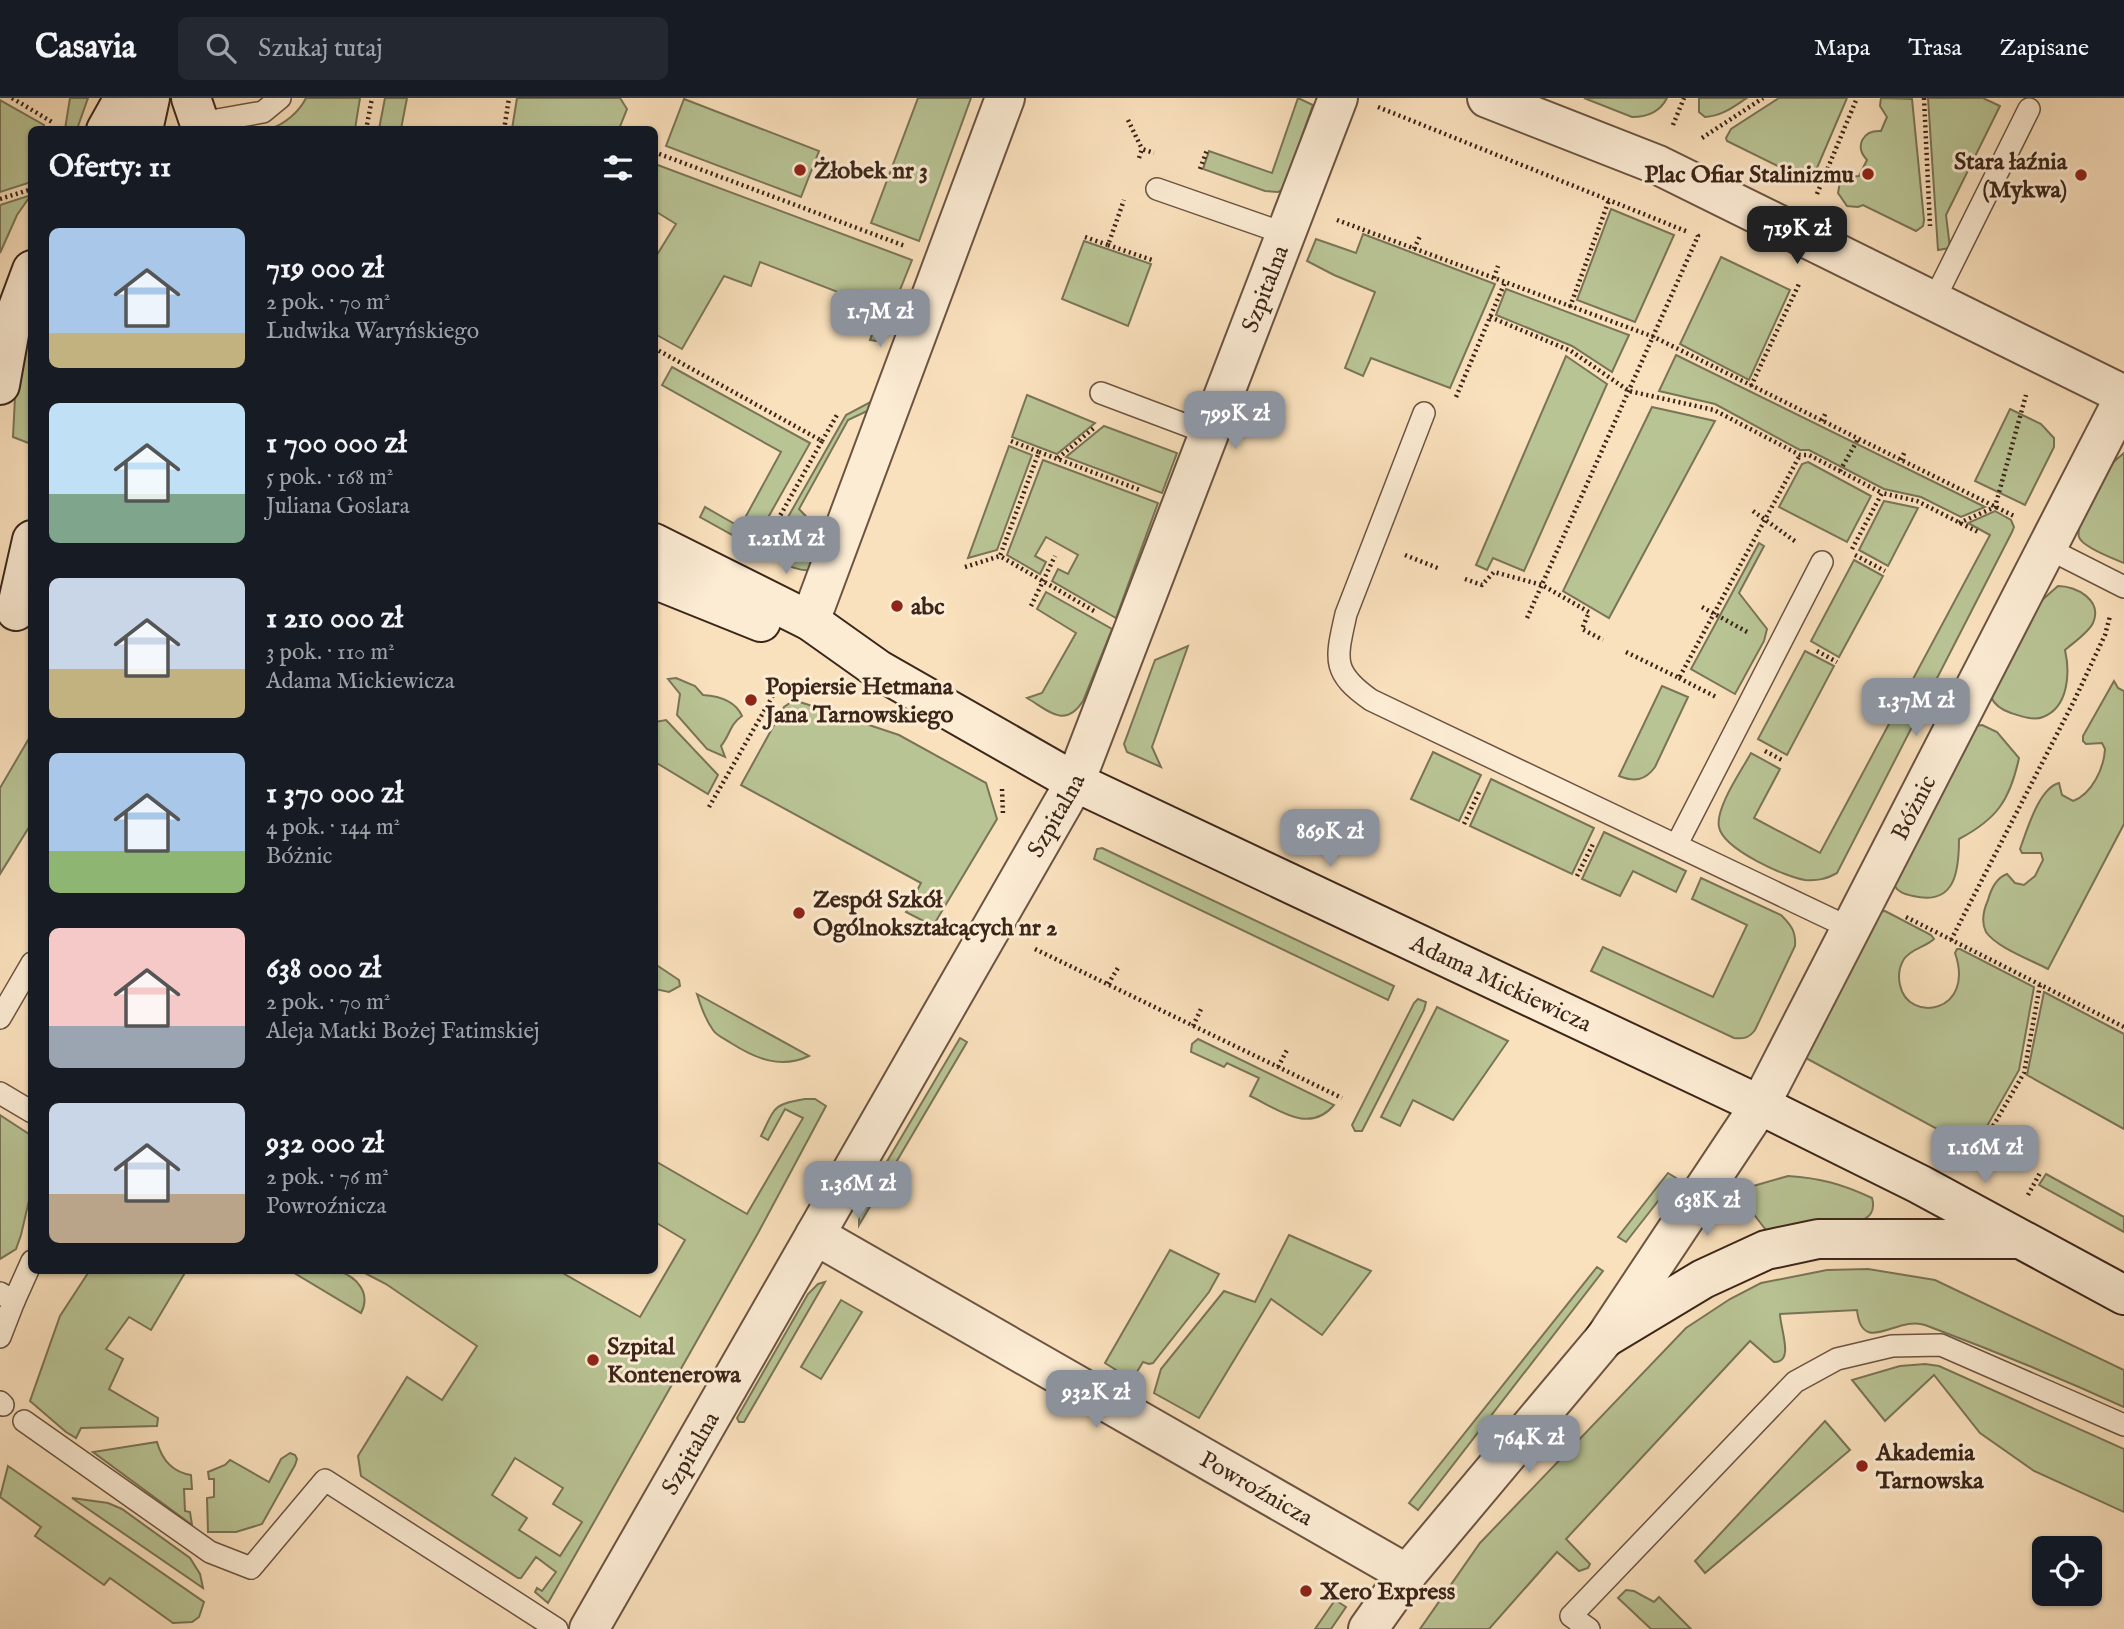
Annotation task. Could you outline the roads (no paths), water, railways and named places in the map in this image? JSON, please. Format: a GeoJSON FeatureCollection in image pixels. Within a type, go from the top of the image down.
{"type":"FeatureCollection","features":[{"type":"Feature","properties":{"kind":"street"},"geometry":{"type":"LineString","coordinates":[[108,126],[124,98]]}},
{"type":"Feature","properties":{"kind":"street"},"geometry":{"type":"LineString","coordinates":[[143,126],[150,98]]}},
{"type":"Feature","properties":{"kind":"street"},"geometry":{"type":"LineString","coordinates":[[169,98],[191,120]]}},
{"type":"Feature","properties":{"kind":"street"},"geometry":{"type":"LineString","coordinates":[[810,621],[1005,98]]}},
{"type":"Feature","properties":{"kind":"street"},"geometry":{"type":"LineString","coordinates":[[1487,98],[1658,165],[2124,396]]}},
{"type":"Feature","properties":{"kind":"street","name":"Szpitalna"},"geometry":{"type":"LineString","coordinates":[[589,1629],[1075,782],[1292,220],[1356,102]]}},
{"type":"Feature","properties":{"kind":"street"},"geometry":{"type":"LineString","coordinates":[[0,385],[9,329],[28,280]]}},
{"type":"Feature","properties":{"kind":"street","name":"Bóżnic"},"geometry":{"type":"LineString","coordinates":[[1605,1338],[1760,1105],[1852,929],[2035,535],[2124,396]]}},
{"type":"Feature","properties":{"kind":"street","name":"Adama Mickiewicza"},"geometry":{"type":"LineString","coordinates":[[658,545],[810,621],[879,670],[1075,782],[1760,1105],[1919,1184],[2124,1295]]}},
{"type":"Feature","properties":{"kind":"street"},"geometry":{"type":"LineString","coordinates":[[20,615],[28,565]]}},
{"type":"Feature","properties":{"kind":"street"},"geometry":{"type":"LineString","coordinates":[[0,567],[20,615]]}},
{"type":"Feature","properties":{"kind":"street","name":"Adama Mickiewicza"},"geometry":{"type":"LineString","coordinates":[[658,581],[879,670]]}},
{"type":"Feature","properties":{"kind":"street","name":"Powroźnicza"},"geometry":{"type":"LineString","coordinates":[[815,1235],[1408,1574]]}},
{"type":"Feature","properties":{"kind":"street"},"geometry":{"type":"LineString","coordinates":[[1368,1629],[1408,1574],[1605,1338],[1703,1279],[1766,1250],[1818,1239],[2024,1239]]}},
{"type":"Feature","properties":{"kind":"lane"},"geometry":{"type":"LineString","coordinates":[[191,120],[263,112],[280,98]]}},
{"type":"Feature","properties":{"kind":"lane"},"geometry":{"type":"LineString","coordinates":[[1934,300],[2029,109]]}},
{"type":"Feature","properties":{"kind":"lane"},"geometry":{"type":"LineString","coordinates":[[1157,189],[1292,220]]}},
{"type":"Feature","properties":{"kind":"lane"},"geometry":{"type":"LineString","coordinates":[[1101,393],[1210,433]]}},
{"type":"Feature","properties":{"kind":"lane"},"geometry":{"type":"LineString","coordinates":[[1424,413],[1346,614],[1338,646],[1340,667],[1350,685],[1371,700],[1852,929]]}},
{"type":"Feature","properties":{"kind":"lane"},"geometry":{"type":"LineString","coordinates":[[2035,535],[2122,585]]}},
{"type":"Feature","properties":{"kind":"lane"},"geometry":{"type":"LineString","coordinates":[[1677,844],[1822,562]]}},
{"type":"Feature","properties":{"kind":"lane"},"geometry":{"type":"LineString","coordinates":[[0,1018],[28,971]]}},
{"type":"Feature","properties":{"kind":"lane"},"geometry":{"type":"LineString","coordinates":[[0,1093],[28,1110]]}},
{"type":"Feature","properties":{"kind":"lane"},"geometry":{"type":"LineString","coordinates":[[0,1337],[7,1297],[28,1267]]}},
{"type":"Feature","properties":{"kind":"lane"},"geometry":{"type":"LineString","coordinates":[[1588,1629],[1572,1616],[1795,1382],[1837,1359],[1892,1346],[1941,1345],[2124,1425]]}},
{"type":"Feature","properties":{"kind":"lane"},"geometry":{"type":"LineString","coordinates":[[24,1421],[210,1552],[251,1568],[325,1480],[557,1629]]}},
{"type":"Feature","properties":{"kind":"place","name":"Żłobek nr 3"},"geometry":{"type":"Point","coordinates":[800,170]}},
{"type":"Feature","properties":{"kind":"place","name":"Plac Ofiar Stalinizmu"},"geometry":{"type":"Point","coordinates":[1868,174]}},
{"type":"Feature","properties":{"kind":"place","name":"Stara łaźnia (Mykwa)"},"geometry":{"type":"Point","coordinates":[2081,175]}},
{"type":"Feature","properties":{"kind":"place","name":"abc"},"geometry":{"type":"Point","coordinates":[897,606]}},
{"type":"Feature","properties":{"kind":"place","name":"Popiersie Hetmana Jana Tarnowskiego"},"geometry":{"type":"Point","coordinates":[751,700]}},
{"type":"Feature","properties":{"kind":"place","name":"Zespół Szkół Ogólnokształcących nr 2"},"geometry":{"type":"Point","coordinates":[799,913]}},
{"type":"Feature","properties":{"kind":"place","name":"Szpital Kontenerowa"},"geometry":{"type":"Point","coordinates":[593,1360]}},
{"type":"Feature","properties":{"kind":"place","name":"Akademia Tarnowska"},"geometry":{"type":"Point","coordinates":[1862,1466]}},
{"type":"Feature","properties":{"kind":"place","name":"Xero Express"},"geometry":{"type":"Point","coordinates":[1306,1591]}}]}
